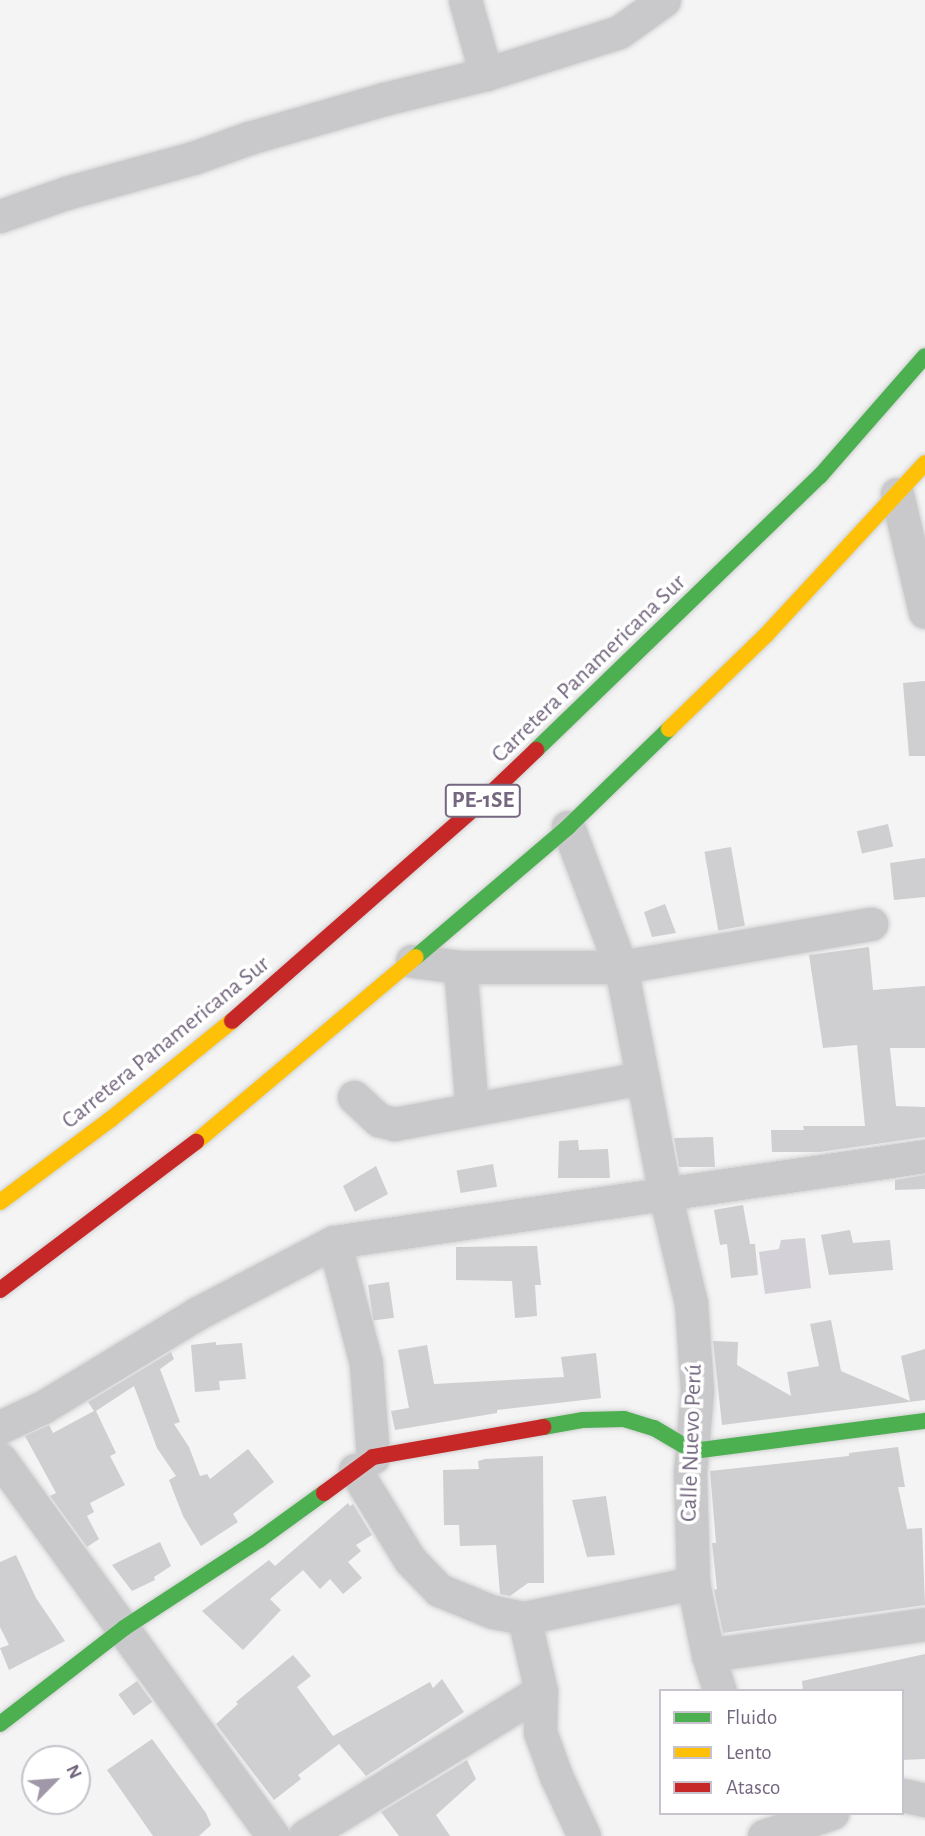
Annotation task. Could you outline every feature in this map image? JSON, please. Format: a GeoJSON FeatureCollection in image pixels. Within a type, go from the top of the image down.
{"type":"FeatureCollection","features":[{"type":"Feature","properties":{"kind":"main road","name":"Carretera Panamericana Sur"},"geometry":{"type":"LineString","coordinates":[[0,1202],[111,1119],[229,1023],[490,794],[820,476],[925,356]]}},
{"type":"Feature","properties":{"kind":"main road","name":"PE-1SE"},"geometry":{"type":"LineString","coordinates":[[0,1290],[161,1170],[568,827],[766,635],[925,463]]}},
{"type":"Feature","properties":{"kind":"main road"},"geometry":{"type":"LineString","coordinates":[[0,1724],[124,1628],[259,1540],[364,1464],[532,1428],[583,1420],[624,1419],[654,1428],[693,1451],[925,1421]]}},
{"type":"Feature","properties":{"kind":"street"},"geometry":{"type":"LineString","coordinates":[[465,0],[486,74]]}},
{"type":"Feature","properties":{"kind":"street"},"geometry":{"type":"LineString","coordinates":[[0,216],[66,192],[171,165],[384,99],[486,74],[619,32],[664,0]]}},
{"type":"Feature","properties":{"kind":"street"},"geometry":{"type":"LineString","coordinates":[[897,494],[925,612]]}},
{"type":"Feature","properties":{"kind":"street","name":"Calle Nuevo Perú"},"geometry":{"type":"LineString","coordinates":[[568,827],[621,967],[665,1194],[691,1303],[697,1391],[689,1531],[693,1583],[708,1655],[719,1689]]}},
{"type":"Feature","properties":{"kind":"street"},"geometry":{"type":"LineString","coordinates":[[412,961],[460,967],[621,967],[871,924]]}},
{"type":"Feature","properties":{"kind":"street"},"geometry":{"type":"LineString","coordinates":[[460,967],[472,1109]]}},
{"type":"Feature","properties":{"kind":"street"},"geometry":{"type":"LineString","coordinates":[[354,1097],[379,1120],[394,1124],[643,1078]]}},
{"type":"Feature","properties":{"kind":"street"},"geometry":{"type":"LineString","coordinates":[[0,1427],[54,1401],[198,1313],[334,1242],[925,1156]]}},
{"type":"Feature","properties":{"kind":"street"},"geometry":{"type":"LineString","coordinates":[[334,1242],[366,1363],[364,1464],[410,1560],[439,1590],[493,1612],[524,1618],[693,1583]]}},
{"type":"Feature","properties":{"kind":"street"},"geometry":{"type":"LineString","coordinates":[[0,1458],[273,1836]]}},
{"type":"Feature","properties":{"kind":"street"},"geometry":{"type":"LineString","coordinates":[[524,1618],[541,1691],[540,1732],[556,1776],[584,1836]]}},
{"type":"Feature","properties":{"kind":"street"},"geometry":{"type":"LineString","coordinates":[[708,1655],[925,1624]]}},
{"type":"Feature","properties":{"kind":"street"},"geometry":{"type":"LineString","coordinates":[[305,1836],[541,1691]]}},
{"type":"Feature","properties":{"kind":"street"},"geometry":{"type":"LineString","coordinates":[[904,1795],[925,1800]]}},
{"type":"Feature","properties":{"kind":"street"},"geometry":{"type":"LineString","coordinates":[[764,1836],[825,1815]]}},
{"type":"Feature","properties":{"kind":"shaded area"},"geometry":{"type":"Polygon","coordinates":[[[805,1238],[811,1288],[765,1294],[759,1252],[779,1249],[781,1240],[805,1238]]]}},
{"type":"Feature","properties":{"kind":"building"},"geometry":{"type":"Polygon","coordinates":[[[925,681],[925,756],[909,756],[903,683],[925,681]]]}},
{"type":"Feature","properties":{"kind":"building"},"geometry":{"type":"Polygon","coordinates":[[[888,824],[893,846],[862,854],[857,831],[888,824]]]}},
{"type":"Feature","properties":{"kind":"building"},"geometry":{"type":"Polygon","coordinates":[[[731,847],[745,926],[718,930],[704,852],[731,847]]]}},
{"type":"Feature","properties":{"kind":"building"},"geometry":{"type":"Polygon","coordinates":[[[925,858],[925,897],[894,900],[890,863],[925,858]]]}},
{"type":"Feature","properties":{"kind":"building"},"geometry":{"type":"Polygon","coordinates":[[[665,904],[676,933],[652,937],[644,912],[665,904]]]}},
{"type":"Feature","properties":{"kind":"building"},"geometry":{"type":"Polygon","coordinates":[[[869,947],[873,990],[925,986],[925,1048],[890,1048],[896,1106],[925,1107],[925,1137],[820,1152],[772,1152],[771,1130],[804,1130],[803,1126],[865,1126],[857,1045],[823,1048],[809,955],[869,947]]]}},
{"type":"Feature","properties":{"kind":"building"},"geometry":{"type":"Polygon","coordinates":[[[713,1137],[715,1167],[679,1167],[674,1138],[713,1137]]]}},
{"type":"Feature","properties":{"kind":"building"},"geometry":{"type":"Polygon","coordinates":[[[578,1140],[579,1150],[608,1149],[610,1178],[558,1178],[559,1141],[578,1140]]]}},
{"type":"Feature","properties":{"kind":"building"},"geometry":{"type":"Polygon","coordinates":[[[493,1164],[497,1187],[461,1193],[457,1170],[493,1164]]]}},
{"type":"Feature","properties":{"kind":"building"},"geometry":{"type":"Polygon","coordinates":[[[376,1166],[388,1194],[355,1212],[343,1186],[376,1166]]]}},
{"type":"Feature","properties":{"kind":"building"},"geometry":{"type":"Polygon","coordinates":[[[925,1175],[925,1189],[895,1190],[895,1180],[925,1175]]]}},
{"type":"Feature","properties":{"kind":"building"},"geometry":{"type":"Polygon","coordinates":[[[743,1205],[750,1244],[755,1244],[758,1275],[731,1278],[727,1244],[720,1245],[714,1210],[743,1205]]]}},
{"type":"Feature","properties":{"kind":"building"},"geometry":{"type":"Polygon","coordinates":[[[850,1230],[853,1243],[890,1240],[893,1270],[829,1275],[821,1235],[850,1230]]]}},
{"type":"Feature","properties":{"kind":"building"},"geometry":{"type":"Polygon","coordinates":[[[537,1246],[541,1285],[535,1285],[537,1316],[515,1318],[512,1281],[456,1280],[456,1247],[537,1246]]]}},
{"type":"Feature","properties":{"kind":"building"},"geometry":{"type":"Polygon","coordinates":[[[389,1282],[394,1318],[373,1321],[368,1285],[389,1282]]]}},
{"type":"Feature","properties":{"kind":"building"},"geometry":{"type":"Polygon","coordinates":[[[831,1320],[841,1371],[910,1401],[901,1356],[925,1349],[925,1400],[722,1425],[713,1341],[738,1342],[737,1365],[791,1396],[787,1372],[819,1366],[810,1324],[831,1320]]]}},
{"type":"Feature","properties":{"kind":"building"},"geometry":{"type":"Polygon","coordinates":[[[216,1342],[216,1345],[242,1343],[246,1379],[219,1381],[220,1390],[195,1392],[191,1345],[216,1342]]]}},
{"type":"Feature","properties":{"kind":"building"},"geometry":{"type":"Polygon","coordinates":[[[427,1345],[434,1384],[564,1377],[561,1357],[596,1353],[601,1398],[497,1410],[497,1413],[395,1430],[391,1411],[409,1408],[398,1350],[427,1345]]]}},
{"type":"Feature","properties":{"kind":"building"},"geometry":{"type":"Polygon","coordinates":[[[171,1352],[174,1359],[160,1369],[180,1422],[174,1424],[189,1447],[200,1476],[207,1474],[210,1479],[248,1449],[274,1482],[233,1514],[238,1522],[201,1546],[183,1516],[169,1480],[176,1476],[157,1448],[134,1386],[96,1411],[116,1453],[110,1456],[125,1485],[90,1503],[94,1512],[87,1516],[99,1539],[87,1547],[50,1496],[56,1493],[25,1436],[49,1425],[53,1433],[94,1411],[88,1402],[171,1352]]]}},
{"type":"Feature","properties":{"kind":"building"},"geometry":{"type":"Polygon","coordinates":[[[898,1447],[905,1487],[898,1487],[907,1529],[922,1528],[925,1605],[723,1633],[714,1590],[717,1589],[712,1543],[716,1543],[710,1471],[849,1456],[849,1453],[898,1447]]]}},
{"type":"Feature","properties":{"kind":"building"},"geometry":{"type":"Polygon","coordinates":[[[543,1456],[544,1583],[528,1583],[510,1596],[500,1594],[496,1545],[460,1546],[459,1525],[444,1525],[443,1470],[479,1469],[478,1461],[485,1459],[543,1456]]]}},
{"type":"Feature","properties":{"kind":"building"},"geometry":{"type":"Polygon","coordinates":[[[606,1496],[615,1555],[587,1557],[572,1500],[606,1496]]]}},
{"type":"Feature","properties":{"kind":"building"},"geometry":{"type":"Polygon","coordinates":[[[348,1503],[350,1506],[353,1504],[372,1535],[356,1545],[361,1551],[348,1562],[362,1578],[343,1594],[330,1579],[320,1589],[303,1570],[270,1599],[281,1610],[243,1650],[202,1611],[269,1560],[275,1566],[348,1503]]]}},
{"type":"Feature","properties":{"kind":"building"},"geometry":{"type":"Polygon","coordinates":[[[160,1542],[171,1566],[154,1577],[155,1580],[132,1591],[112,1565],[160,1542]]]}},
{"type":"Feature","properties":{"kind":"building"},"geometry":{"type":"Polygon","coordinates":[[[16,1555],[36,1598],[65,1641],[9,1670],[0,1648],[9,1645],[0,1627],[0,1562],[16,1555]]]}},
{"type":"Feature","properties":{"kind":"building"},"geometry":{"type":"Polygon","coordinates":[[[925,1654],[925,1759],[904,1760],[904,1689],[803,1689],[802,1681],[925,1654]]]}},
{"type":"Feature","properties":{"kind":"building"},"geometry":{"type":"Polygon","coordinates":[[[293,1655],[311,1676],[297,1687],[333,1736],[430,1682],[433,1688],[442,1679],[464,1712],[366,1776],[339,1744],[298,1775],[301,1779],[274,1800],[216,1724],[238,1704],[236,1702],[293,1655]]]}},
{"type":"Feature","properties":{"kind":"building"},"geometry":{"type":"Polygon","coordinates":[[[137,1681],[152,1702],[134,1716],[118,1695],[137,1681]]]}},
{"type":"Feature","properties":{"kind":"building"},"geometry":{"type":"Polygon","coordinates":[[[152,1739],[206,1813],[211,1825],[199,1836],[153,1836],[107,1770],[152,1739]]]}},
{"type":"Feature","properties":{"kind":"building"},"geometry":{"type":"Polygon","coordinates":[[[467,1760],[476,1779],[436,1815],[450,1836],[399,1836],[381,1812],[467,1760]]]}},
{"type":"Feature","properties":{"kind":"traffic: fast"},"geometry":{"type":"LineString","coordinates":[[536,750],[820,476],[925,356]]}},
{"type":"Feature","properties":{"kind":"traffic: fast"},"geometry":{"type":"LineString","coordinates":[[416,957],[568,827],[669,729]]}},
{"type":"Feature","properties":{"kind":"traffic: fast"},"geometry":{"type":"LineString","coordinates":[[543,1427],[583,1420],[624,1419],[654,1428],[693,1451],[925,1421]]}},
{"type":"Feature","properties":{"kind":"traffic: fast"},"geometry":{"type":"LineString","coordinates":[[0,1724],[124,1628],[259,1540],[324,1493]]}},
{"type":"Feature","properties":{"kind":"traffic: slow"},"geometry":{"type":"LineString","coordinates":[[669,729],[766,635],[925,463]]}},
{"type":"Feature","properties":{"kind":"traffic: slow"},"geometry":{"type":"LineString","coordinates":[[196,1142],[416,957]]}},
{"type":"Feature","properties":{"kind":"traffic: slow"},"geometry":{"type":"LineString","coordinates":[[0,1202],[111,1119],[232,1021]]}},
{"type":"Feature","properties":{"kind":"traffic: jam"},"geometry":{"type":"LineString","coordinates":[[232,1021],[490,794],[536,750]]}},
{"type":"Feature","properties":{"kind":"traffic: jam"},"geometry":{"type":"LineString","coordinates":[[0,1290],[196,1142]]}},
{"type":"Feature","properties":{"kind":"traffic: jam"},"geometry":{"type":"LineString","coordinates":[[324,1493],[373,1457],[543,1427]]}}]}
